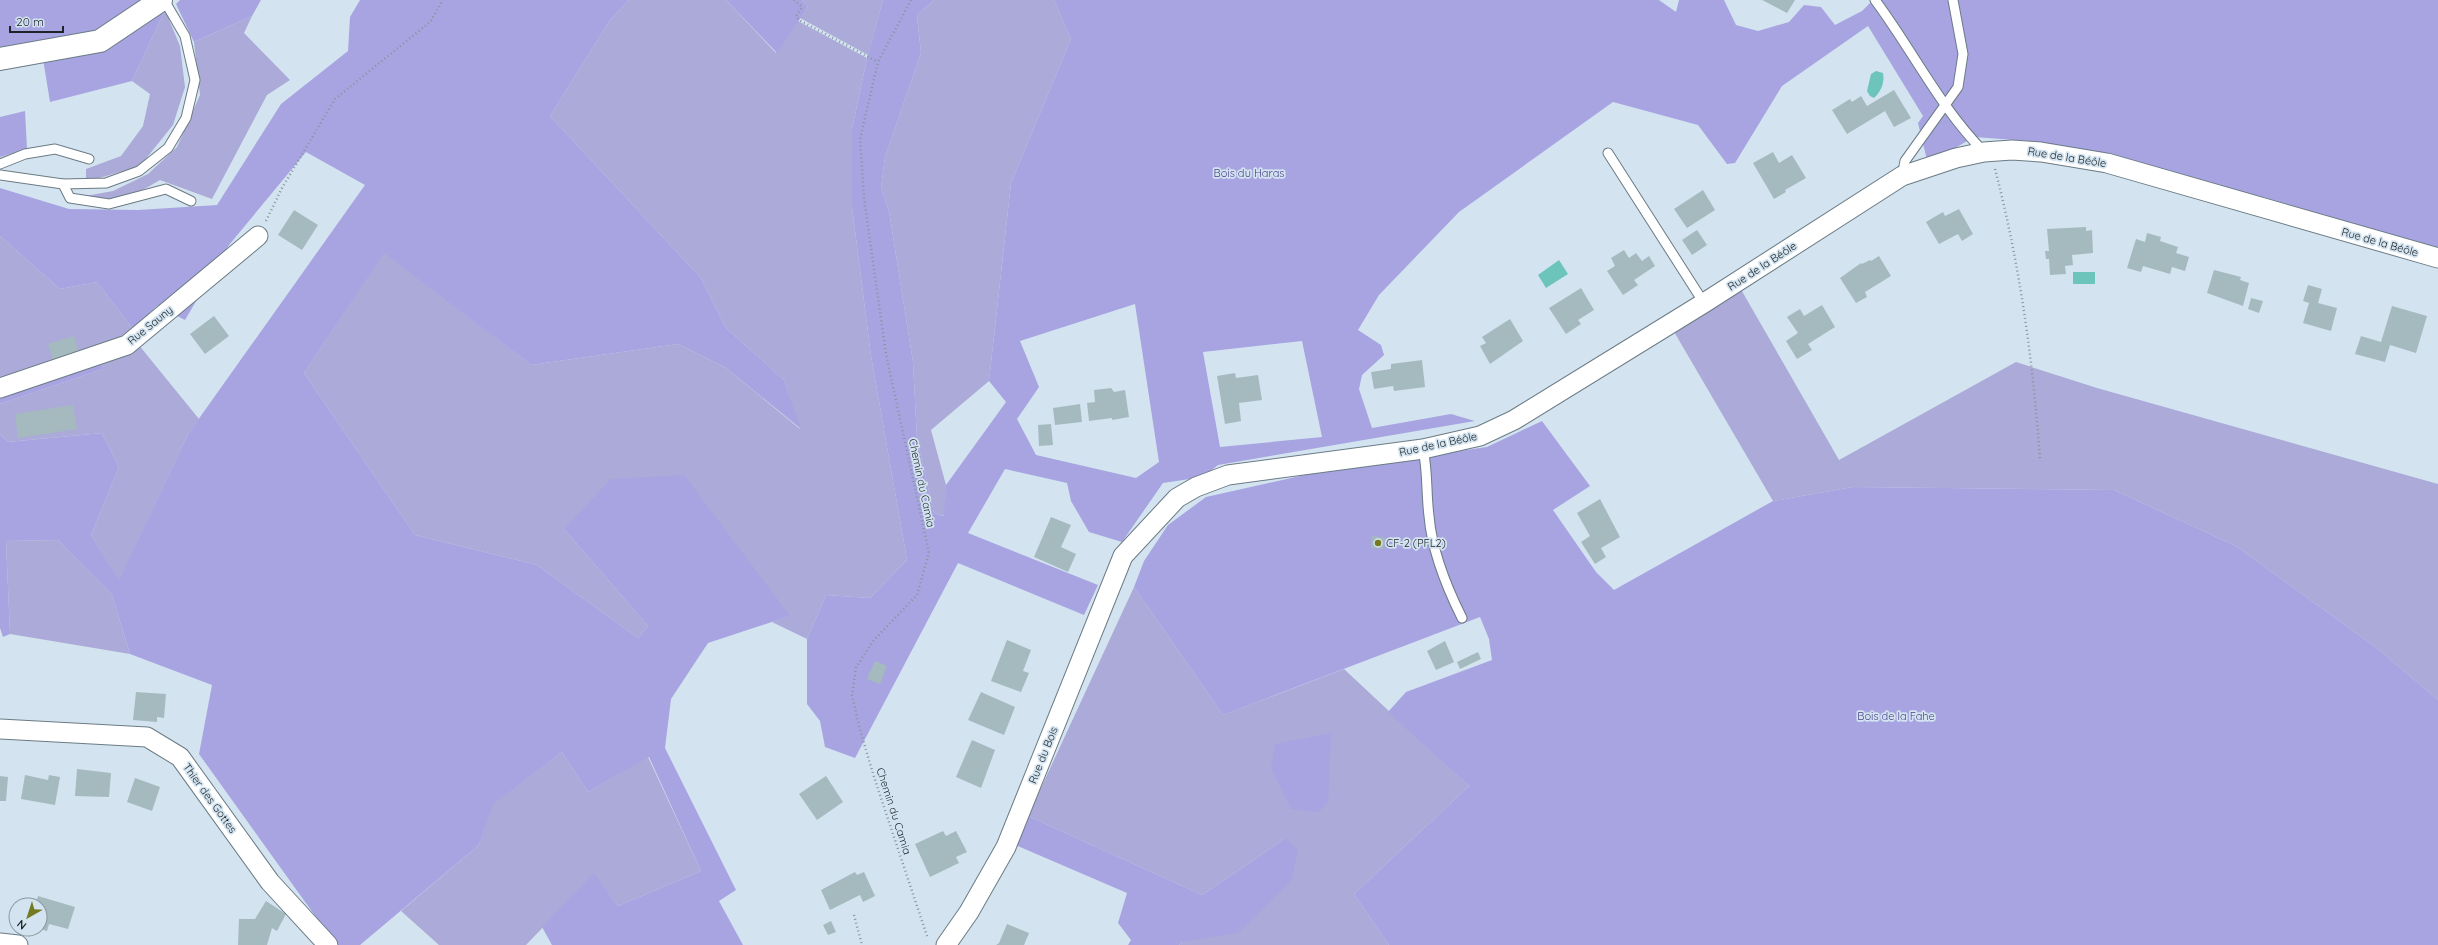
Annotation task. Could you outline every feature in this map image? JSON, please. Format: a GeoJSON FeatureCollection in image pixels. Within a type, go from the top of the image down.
{"type":"FeatureCollection","features":[{"type":"Feature","properties":{"kind":"street"},"geometry":{"type":"LineString","coordinates":[[0,59],[100,41],[162,0]]}},
{"type":"Feature","properties":{"kind":"street","name":"Rue de la Béôle"},"geometry":{"type":"LineString","coordinates":[[1123,556],[1177,498],[1196,487],[1228,475],[1423,449],[1480,436],[1514,420],[1704,303],[1902,176],[1956,158],[1987,152],[2041,152],[2107,163],[2438,258]]}},
{"type":"Feature","properties":{"kind":"street","name":"Rue Sauny"},"geometry":{"type":"LineString","coordinates":[[0,388],[127,345],[258,236]]}},
{"type":"Feature","properties":{"kind":"street","name":"Rue du Bois"},"geometry":{"type":"LineString","coordinates":[[946,945],[969,912],[1006,847],[1123,556]]}},
{"type":"Feature","properties":{"kind":"street","name":"Thier des Gottes"},"geometry":{"type":"LineString","coordinates":[[0,729],[147,738],[180,756],[270,882],[328,945]]}},
{"type":"Feature","properties":{"kind":"street"},"geometry":{"type":"LineString","coordinates":[[0,943],[18,945]]}},
{"type":"Feature","properties":{"kind":"lane"},"geometry":{"type":"LineString","coordinates":[[0,175],[63,184],[106,183],[139,171],[168,148],[186,118],[195,80],[185,36],[162,0]]}},
{"type":"Feature","properties":{"kind":"lane"},"geometry":{"type":"LineString","coordinates":[[1875,0],[1946,106],[1967,134],[1987,152]]}},
{"type":"Feature","properties":{"kind":"lane"},"geometry":{"type":"LineString","coordinates":[[1902,176],[1905,161],[1946,106],[1958,87],[1963,54],[1953,0]]}},
{"type":"Feature","properties":{"kind":"lane"},"geometry":{"type":"LineString","coordinates":[[0,164],[24,154],[55,149],[89,159]]}},
{"type":"Feature","properties":{"kind":"lane"},"geometry":{"type":"LineString","coordinates":[[1608,153],[1704,303]]}},
{"type":"Feature","properties":{"kind":"lane"},"geometry":{"type":"LineString","coordinates":[[63,184],[70,198],[109,204],[166,189],[191,201]]}},
{"type":"Feature","properties":{"kind":"lane"},"geometry":{"type":"LineString","coordinates":[[1423,449],[1428,469],[1429,517],[1435,547],[1447,587],[1462,618]]}},
{"type":"Feature","properties":{"kind":"path"},"geometry":{"type":"LineString","coordinates":[[258,236],[282,188],[335,99],[430,22],[443,0]]}},
{"type":"Feature","properties":{"kind":"path"},"geometry":{"type":"LineString","coordinates":[[794,0],[802,7],[796,16],[799,20],[878,62]]}},
{"type":"Feature","properties":{"kind":"path","name":"Chemin du Camia"},"geometry":{"type":"LineString","coordinates":[[911,0],[878,62],[860,139],[864,198],[886,354],[929,553],[917,595],[874,640],[856,667],[852,695],[860,730],[875,780],[930,945]]}},
{"type":"Feature","properties":{"kind":"path"},"geometry":{"type":"LineString","coordinates":[[1987,152],[2025,307],[2036,398],[2040,459]]}},
{"type":"Feature","properties":{"kind":"path"},"geometry":{"type":"LineString","coordinates":[[854,915],[862,945]]}},
{"type":"Feature","properties":{"kind":"shaded area"},"geometry":{"type":"Polygon","coordinates":[[[629,0],[726,0],[776,53],[798,21],[867,58],[852,129],[852,207],[871,356],[907,560],[870,598],[826,595],[807,639],[772,622],[789,616],[564,529],[648,626],[638,638],[537,565],[415,535],[304,373],[384,252],[531,365],[678,344],[726,368],[800,429],[784,380],[726,328],[701,278],[550,116],[610,20],[629,0]]]}},
{"type":"Feature","properties":{"kind":"shaded area"},"geometry":{"type":"Polygon","coordinates":[[[802,0],[883,0],[868,55],[800,18],[808,7],[802,0]]]}},
{"type":"Feature","properties":{"kind":"shaded area"},"geometry":{"type":"Polygon","coordinates":[[[934,0],[1054,0],[1071,39],[1011,183],[989,381],[931,430],[946,485],[945,516],[934,513],[917,439],[913,362],[889,211],[881,188],[885,157],[921,53],[917,15],[934,0]]]}},
{"type":"Feature","properties":{"kind":"shaded area"},"geometry":{"type":"Polygon","coordinates":[[[165,10],[180,46],[185,87],[173,125],[140,166],[86,182],[86,169],[121,156],[143,126],[150,94],[132,81],[165,10]]]}},
{"type":"Feature","properties":{"kind":"shaded area"},"geometry":{"type":"Polygon","coordinates":[[[252,16],[244,33],[290,80],[267,95],[212,199],[160,180],[122,198],[104,199],[80,197],[113,191],[148,174],[177,147],[200,95],[194,42],[252,16]]]}},
{"type":"Feature","properties":{"kind":"shaded area"},"geometry":{"type":"Polygon","coordinates":[[[1876,71],[1883,73],[1883,83],[1874,98],[1870,96],[1867,91],[1871,74],[1876,71]]]}},
{"type":"Feature","properties":{"kind":"shaded area"},"geometry":{"type":"Polygon","coordinates":[[[0,236],[60,289],[97,282],[133,329],[101,348],[0,381],[0,236]]]}},
{"type":"Feature","properties":{"kind":"shaded area"},"geometry":{"type":"Polygon","coordinates":[[[1559,260],[1568,274],[1546,288],[1538,275],[1559,260]]]}},
{"type":"Feature","properties":{"kind":"shaded area"},"geometry":{"type":"Polygon","coordinates":[[[2073,272],[2095,272],[2095,284],[2073,284],[2073,272]]]}},
{"type":"Feature","properties":{"kind":"shaded area"},"geometry":{"type":"Polygon","coordinates":[[[1739,286],[1839,460],[2016,362],[2097,388],[2438,484],[2438,700],[2378,649],[2236,546],[2114,490],[1853,487],[1773,501],[1673,330],[1739,286]]]}},
{"type":"Feature","properties":{"kind":"shaded area"},"geometry":{"type":"Polygon","coordinates":[[[138,344],[199,419],[188,434],[119,581],[91,535],[119,467],[102,433],[8,442],[0,434],[0,404],[103,369],[102,360],[138,344]]]}},
{"type":"Feature","properties":{"kind":"shaded area"},"geometry":{"type":"Polygon","coordinates":[[[58,540],[112,595],[130,654],[10,634],[6,541],[58,540]]]}},
{"type":"Feature","properties":{"kind":"shaded area"},"geometry":{"type":"Polygon","coordinates":[[[1134,587],[1223,715],[1344,669],[1469,786],[1354,894],[1389,945],[1179,945],[1286,838],[1202,895],[1028,816],[1134,587]]]}},
{"type":"Feature","properties":{"kind":"shaded area"},"geometry":{"type":"Polygon","coordinates":[[[562,752],[588,792],[648,757],[701,871],[618,906],[594,874],[526,945],[439,945],[401,911],[479,845],[492,804],[562,752]]]}},
{"type":"Feature","properties":{"kind":"green space"},"geometry":{"type":"Polygon","coordinates":[[[0,0],[150,0],[101,35],[0,55],[0,0]]]}},
{"type":"Feature","properties":{"kind":"green space"},"geometry":{"type":"Polygon","coordinates":[[[180,0],[261,0],[252,16],[194,42],[176,4],[180,0]]]}},
{"type":"Feature","properties":{"kind":"green space"},"geometry":{"type":"Polygon","coordinates":[[[360,0],[629,0],[610,20],[550,116],[701,278],[726,328],[784,380],[801,429],[726,368],[678,344],[531,365],[384,253],[304,373],[415,535],[537,565],[638,638],[648,626],[564,529],[611,479],[684,475],[790,616],[708,643],[671,699],[665,748],[736,890],[719,901],[743,945],[552,945],[542,927],[594,873],[618,906],[701,871],[649,757],[588,792],[562,752],[493,804],[479,845],[360,945],[336,945],[199,754],[212,685],[130,654],[112,595],[58,540],[6,541],[10,634],[3,637],[0,628],[0,434],[8,442],[102,433],[119,467],[91,535],[119,580],[188,434],[365,185],[306,152],[229,245],[185,320],[157,306],[133,329],[97,282],[60,289],[0,236],[0,188],[69,209],[138,210],[217,205],[281,104],[348,51],[350,17],[360,0]]]}},
{"type":"Feature","properties":{"kind":"green space"},"geometry":{"type":"Polygon","coordinates":[[[726,0],[802,0],[808,7],[777,53],[726,0]]]}},
{"type":"Feature","properties":{"kind":"green space","name":"Bois du Haras"},"geometry":{"type":"Polygon","coordinates":[[[883,0],[934,0],[917,15],[921,53],[885,157],[881,188],[889,211],[913,362],[917,439],[934,513],[944,516],[946,485],[1006,402],[989,381],[1011,183],[1071,39],[1054,0],[1659,0],[1676,12],[1679,0],[1724,0],[1736,25],[1758,31],[1789,22],[1804,5],[1821,7],[1835,25],[1862,11],[1873,0],[2438,0],[2438,249],[2267,198],[2029,141],[1974,137],[1938,158],[1927,160],[1918,123],[1923,116],[1868,26],[1782,86],[1735,163],[1727,164],[1698,125],[1613,102],[1459,212],[1379,295],[1358,330],[1381,345],[1384,355],[1362,375],[1359,389],[1372,428],[1451,414],[1475,421],[1218,465],[1203,477],[1163,483],[1122,542],[1089,532],[1071,501],[1067,483],[1005,469],[968,533],[1098,585],[1084,615],[958,563],[855,758],[825,747],[820,721],[807,704],[807,639],[826,595],[870,598],[907,560],[871,356],[852,207],[852,129],[867,58],[883,0]],[[1135,304],[1020,341],[1039,387],[1017,419],[1036,455],[1136,478],[1159,462],[1135,304]],[[1302,341],[1203,352],[1220,447],[1322,437],[1302,341]]]}},
{"type":"Feature","properties":{"kind":"green space"},"geometry":{"type":"Polygon","coordinates":[[[165,10],[132,81],[50,102],[43,59],[165,10]]]}},
{"type":"Feature","properties":{"kind":"green space"},"geometry":{"type":"Polygon","coordinates":[[[25,111],[27,149],[0,157],[0,117],[25,111]]]}},
{"type":"Feature","properties":{"kind":"green space"},"geometry":{"type":"Polygon","coordinates":[[[101,348],[103,369],[0,404],[0,381],[101,348]]]}},
{"type":"Feature","properties":{"kind":"green space","name":"Bois de la Fahe"},"geometry":{"type":"Polygon","coordinates":[[[1542,421],[1590,486],[1553,510],[1596,572],[1614,590],[1773,501],[1853,487],[2114,490],[2236,546],[2378,649],[2438,700],[2438,945],[1389,945],[1354,894],[1469,786],[1388,712],[1406,692],[1492,660],[1489,639],[1480,617],[1223,715],[1134,587],[1144,561],[1168,525],[1206,497],[1327,470],[1487,447],[1542,421]]]}},
{"type":"Feature","properties":{"kind":"green space"},"geometry":{"type":"Polygon","coordinates":[[[1331,733],[1328,803],[1318,812],[1291,809],[1271,768],[1275,744],[1331,733]]]}},
{"type":"Feature","properties":{"kind":"green space"},"geometry":{"type":"Polygon","coordinates":[[[1028,816],[1202,895],[1286,838],[1298,850],[1292,880],[1238,933],[1182,942],[1179,945],[1128,945],[1131,940],[1118,923],[1127,893],[1013,844],[1028,816]]]}},
{"type":"Feature","properties":{"kind":"building"},"geometry":{"type":"Polygon","coordinates":[[[1762,0],[1795,0],[1787,13],[1762,0]]]}},
{"type":"Feature","properties":{"kind":"building"},"geometry":{"type":"Polygon","coordinates":[[[1894,90],[1911,118],[1894,127],[1885,111],[1847,134],[1832,110],[1850,99],[1852,102],[1861,96],[1867,106],[1894,90]]]}},
{"type":"Feature","properties":{"kind":"building"},"geometry":{"type":"Polygon","coordinates":[[[1773,152],[1779,163],[1792,155],[1806,178],[1785,190],[1786,192],[1774,199],[1753,163],[1773,152]]]}},
{"type":"Feature","properties":{"kind":"building"},"geometry":{"type":"Polygon","coordinates":[[[1703,190],[1715,210],[1687,228],[1674,209],[1703,190]]]}},
{"type":"Feature","properties":{"kind":"building"},"geometry":{"type":"Polygon","coordinates":[[[1959,209],[1973,234],[1962,241],[1958,234],[1939,244],[1926,222],[1943,212],[1945,216],[1959,209]]]}},
{"type":"Feature","properties":{"kind":"building"},"geometry":{"type":"Polygon","coordinates":[[[294,210],[318,225],[302,250],[278,235],[294,210]]]}},
{"type":"Feature","properties":{"kind":"building"},"geometry":{"type":"Polygon","coordinates":[[[2086,227],[2086,231],[2092,230],[2093,253],[2072,255],[2073,265],[2065,266],[2066,274],[2050,275],[2049,259],[2046,259],[2045,251],[2049,251],[2047,229],[2086,227]]]}},
{"type":"Feature","properties":{"kind":"building"},"geometry":{"type":"Polygon","coordinates":[[[1697,230],[1707,245],[1692,255],[1682,240],[1697,230]]]}},
{"type":"Feature","properties":{"kind":"building"},"geometry":{"type":"Polygon","coordinates":[[[2147,233],[2161,237],[2160,241],[2178,247],[2176,253],[2189,257],[2185,271],[2172,267],[2170,274],[2143,266],[2141,272],[2127,268],[2136,239],[2145,242],[2147,233]]]}},
{"type":"Feature","properties":{"kind":"building"},"geometry":{"type":"Polygon","coordinates":[[[1624,250],[1629,258],[1636,253],[1642,261],[1649,256],[1655,266],[1634,280],[1638,285],[1623,295],[1607,271],[1615,266],[1611,258],[1624,250]]]}},
{"type":"Feature","properties":{"kind":"building"},"geometry":{"type":"Polygon","coordinates":[[[1879,256],[1891,276],[1865,292],[1867,297],[1856,303],[1840,278],[1861,263],[1871,261],[1879,256]]]}},
{"type":"Feature","properties":{"kind":"building"},"geometry":{"type":"Polygon","coordinates":[[[2214,270],[2241,277],[2240,280],[2249,283],[2243,306],[2207,293],[2214,270]]]}},
{"type":"Feature","properties":{"kind":"building"},"geometry":{"type":"Polygon","coordinates":[[[2308,285],[2322,289],[2318,303],[2337,308],[2331,331],[2303,323],[2309,303],[2303,301],[2308,285]]]}},
{"type":"Feature","properties":{"kind":"building"},"geometry":{"type":"Polygon","coordinates":[[[1581,288],[1594,310],[1578,320],[1581,324],[1566,334],[1549,308],[1581,288]]]}},
{"type":"Feature","properties":{"kind":"building"},"geometry":{"type":"Polygon","coordinates":[[[2251,298],[2263,301],[2259,313],[2248,309],[2251,298]]]}},
{"type":"Feature","properties":{"kind":"building"},"geometry":{"type":"Polygon","coordinates":[[[1822,305],[1835,327],[1808,344],[1812,350],[1797,359],[1786,341],[1798,333],[1787,317],[1800,309],[1804,316],[1822,305]]]}},
{"type":"Feature","properties":{"kind":"building"},"geometry":{"type":"Polygon","coordinates":[[[2392,306],[2427,316],[2416,353],[2390,345],[2385,362],[2355,354],[2361,336],[2381,342],[2392,306]]]}},
{"type":"Feature","properties":{"kind":"building"},"geometry":{"type":"Polygon","coordinates":[[[214,316],[229,336],[205,354],[190,334],[214,316]]]}},
{"type":"Feature","properties":{"kind":"building"},"geometry":{"type":"Polygon","coordinates":[[[1510,319],[1523,341],[1490,364],[1480,346],[1486,343],[1482,337],[1510,319]]]}},
{"type":"Feature","properties":{"kind":"building"},"geometry":{"type":"Polygon","coordinates":[[[74,336],[79,353],[53,360],[48,344],[74,336]]]}},
{"type":"Feature","properties":{"kind":"building"},"geometry":{"type":"Polygon","coordinates":[[[1422,360],[1425,387],[1394,391],[1393,386],[1374,389],[1371,372],[1391,369],[1391,364],[1422,360]]]}},
{"type":"Feature","properties":{"kind":"building"},"geometry":{"type":"Polygon","coordinates":[[[1235,373],[1236,378],[1258,375],[1262,400],[1239,403],[1241,421],[1225,424],[1217,376],[1235,373]]]}},
{"type":"Feature","properties":{"kind":"building"},"geometry":{"type":"Polygon","coordinates":[[[1111,388],[1114,392],[1125,390],[1129,417],[1112,420],[1112,418],[1089,421],[1087,403],[1095,402],[1094,390],[1111,388]]]}},
{"type":"Feature","properties":{"kind":"building"},"geometry":{"type":"Polygon","coordinates":[[[1080,404],[1082,422],[1055,425],[1053,408],[1080,404]]]}},
{"type":"Feature","properties":{"kind":"building"},"geometry":{"type":"Polygon","coordinates":[[[73,405],[77,429],[18,438],[15,414],[73,405]]]}},
{"type":"Feature","properties":{"kind":"building"},"geometry":{"type":"Polygon","coordinates":[[[1051,424],[1053,445],[1039,446],[1038,425],[1051,424]]]}},
{"type":"Feature","properties":{"kind":"building"},"geometry":{"type":"Polygon","coordinates":[[[1600,499],[1620,537],[1601,548],[1606,557],[1595,564],[1581,542],[1590,536],[1577,513],[1600,499]]]}},
{"type":"Feature","properties":{"kind":"building"},"geometry":{"type":"Polygon","coordinates":[[[1051,517],[1071,525],[1061,547],[1076,554],[1068,572],[1034,557],[1051,517]]]}},
{"type":"Feature","properties":{"kind":"building","name":"CF-2 (PFL2)"},"geometry":{"type":"Polygon","coordinates":[[[1372,536],[1385,538],[1383,549],[1371,548],[1372,536]]]}},
{"type":"Feature","properties":{"kind":"building"},"geometry":{"type":"Polygon","coordinates":[[[1007,640],[1031,650],[1023,671],[1029,673],[1021,692],[991,681],[1007,640]]]}},
{"type":"Feature","properties":{"kind":"building"},"geometry":{"type":"Polygon","coordinates":[[[1445,641],[1454,662],[1436,670],[1427,651],[1445,641]]]}},
{"type":"Feature","properties":{"kind":"building"},"geometry":{"type":"Polygon","coordinates":[[[1478,652],[1481,659],[1460,669],[1457,662],[1478,652]]]}},
{"type":"Feature","properties":{"kind":"building"},"geometry":{"type":"Polygon","coordinates":[[[875,661],[887,666],[880,684],[867,679],[875,661]]]}},
{"type":"Feature","properties":{"kind":"building"},"geometry":{"type":"Polygon","coordinates":[[[136,692],[166,694],[164,718],[157,717],[157,722],[133,720],[136,692]]]}},
{"type":"Feature","properties":{"kind":"building"},"geometry":{"type":"Polygon","coordinates":[[[981,692],[1015,707],[1004,735],[968,720],[981,692]]]}},
{"type":"Feature","properties":{"kind":"building"},"geometry":{"type":"Polygon","coordinates":[[[972,740],[995,750],[981,788],[956,777],[972,740]]]}},
{"type":"Feature","properties":{"kind":"building"},"geometry":{"type":"Polygon","coordinates":[[[77,769],[111,773],[109,797],[75,796],[77,769]]]}},
{"type":"Feature","properties":{"kind":"building"},"geometry":{"type":"Polygon","coordinates":[[[25,775],[48,780],[49,775],[60,777],[55,805],[21,799],[25,775]]]}},
{"type":"Feature","properties":{"kind":"building"},"geometry":{"type":"Polygon","coordinates":[[[0,776],[8,777],[6,801],[0,801],[0,776]]]}},
{"type":"Feature","properties":{"kind":"building"},"geometry":{"type":"Polygon","coordinates":[[[826,776],[843,802],[817,820],[799,794],[826,776]]]}},
{"type":"Feature","properties":{"kind":"building"},"geometry":{"type":"Polygon","coordinates":[[[135,778],[160,787],[152,811],[127,802],[135,778]]]}},
{"type":"Feature","properties":{"kind":"building"},"geometry":{"type":"Polygon","coordinates":[[[943,831],[946,836],[956,831],[967,852],[956,857],[959,863],[930,877],[915,844],[943,831]]]}},
{"type":"Feature","properties":{"kind":"building"},"geometry":{"type":"Polygon","coordinates":[[[855,872],[857,875],[864,872],[875,896],[863,902],[860,895],[830,910],[821,890],[855,872]]]}},
{"type":"Feature","properties":{"kind":"building"},"geometry":{"type":"Polygon","coordinates":[[[48,899],[75,907],[68,929],[49,924],[48,928],[48,899]]]}},
{"type":"Feature","properties":{"kind":"building"},"geometry":{"type":"Polygon","coordinates":[[[266,901],[286,914],[277,931],[272,928],[267,945],[238,945],[239,919],[255,919],[266,901]]]}},
{"type":"Feature","properties":{"kind":"building"},"geometry":{"type":"Polygon","coordinates":[[[831,921],[836,932],[828,935],[823,925],[831,921]]]}},
{"type":"Feature","properties":{"kind":"building"},"geometry":{"type":"Polygon","coordinates":[[[1007,924],[1029,933],[1024,945],[996,945],[999,943],[1007,924]]]}},
{"type":"Feature","properties":{"kind":"place","name":"CF-2 (PFL2)"},"geometry":{"type":"Point","coordinates":[1378,543]}}]}
